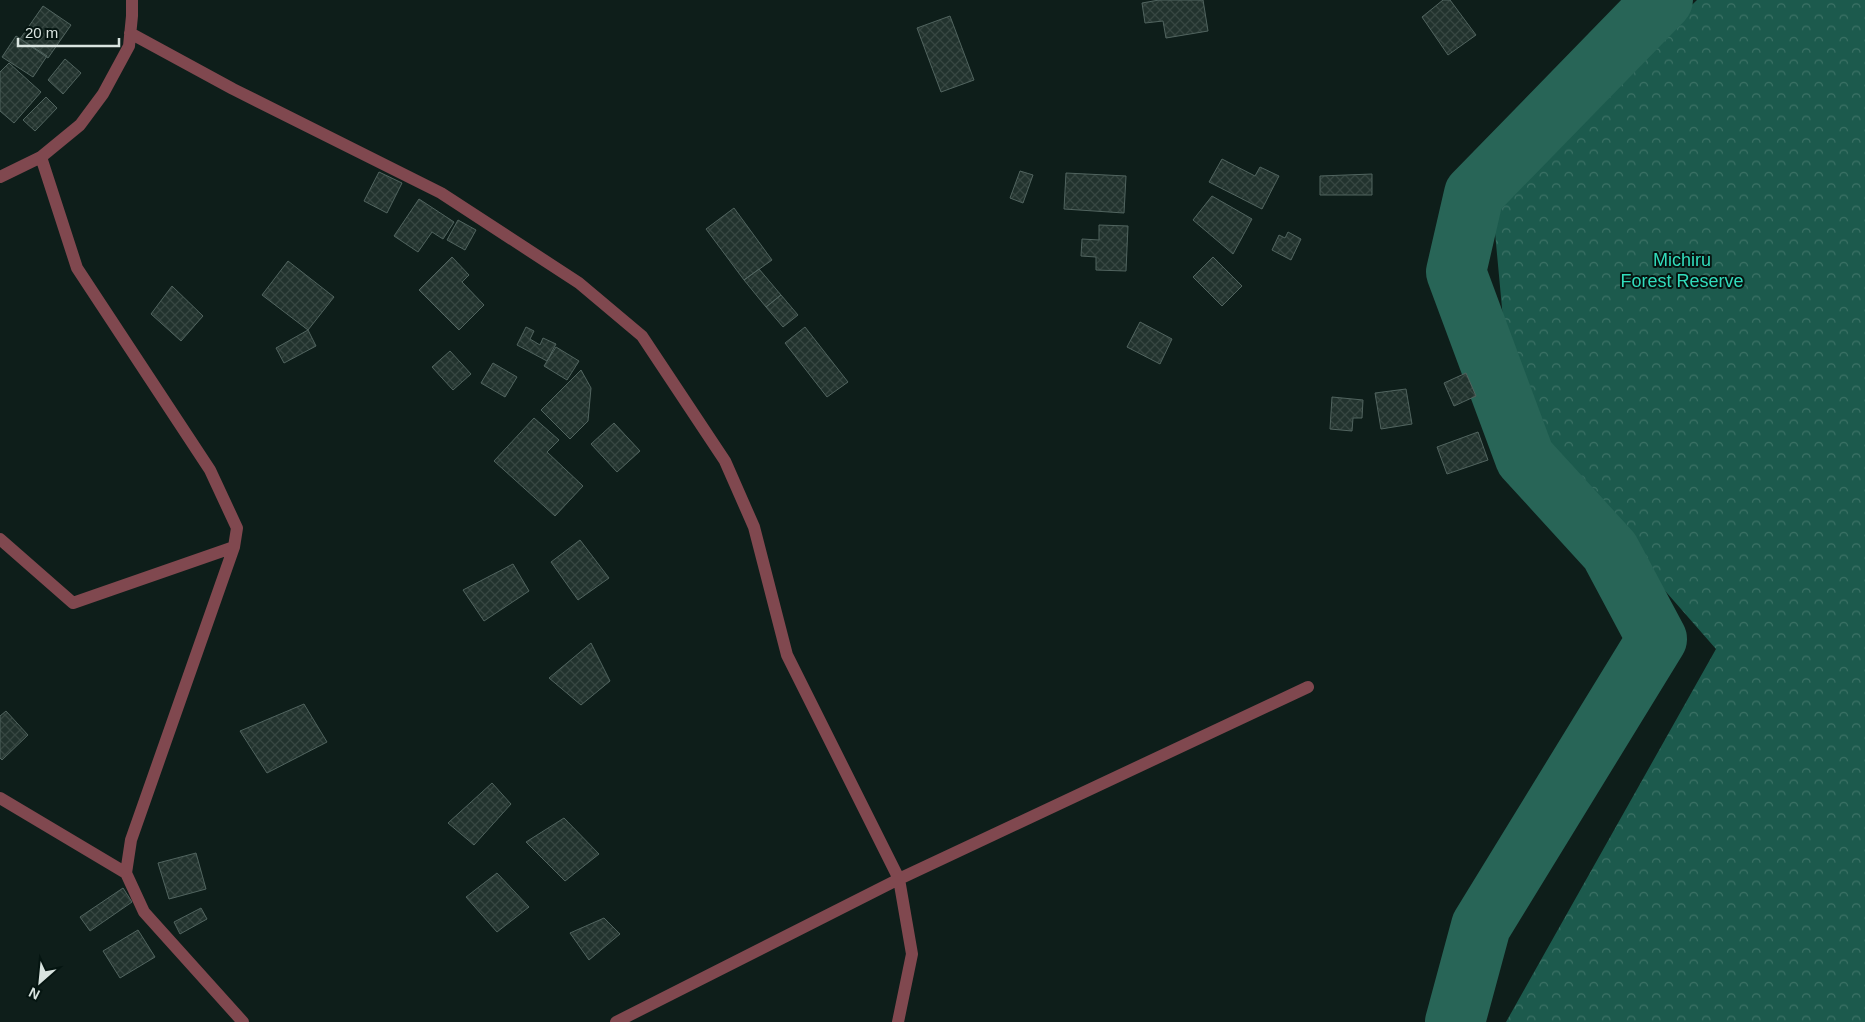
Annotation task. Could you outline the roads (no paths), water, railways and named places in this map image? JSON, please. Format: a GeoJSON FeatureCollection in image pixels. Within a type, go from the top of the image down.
{"type":"FeatureCollection","features":[{"type":"Feature","properties":{"kind":"street"},"geometry":{"type":"LineString","coordinates":[[0,177],[41,157],[80,125],[103,94],[128,46],[132,0]]}},
{"type":"Feature","properties":{"kind":"street"},"geometry":{"type":"LineString","coordinates":[[130,33],[233,90],[441,193],[579,283],[642,336],[725,461],[754,527],[787,655],[899,879],[912,954],[898,1022]]}},
{"type":"Feature","properties":{"kind":"street"},"geometry":{"type":"LineString","coordinates":[[41,157],[77,268],[210,470],[237,528],[234,547],[131,840],[126,873],[144,912],[243,1022]]}},
{"type":"Feature","properties":{"kind":"street"},"geometry":{"type":"LineString","coordinates":[[0,539],[73,603],[234,547]]}},
{"type":"Feature","properties":{"kind":"street"},"geometry":{"type":"LineString","coordinates":[[616,1022],[899,879],[1308,687]]}},
{"type":"Feature","properties":{"kind":"street"},"geometry":{"type":"LineString","coordinates":[[0,798],[126,873]]}},
{"type":"Feature","properties":{"kind":"waterway"},"geometry":{"type":"LineString","coordinates":[[1455,1022],[1481,926],[1657,639],[1610,551],[1525,458],[1456,272],[1474,194],[1663,0]]}},
{"type":"Feature","properties":{"kind":"park label","name":"Michiru Forest Reserve"},"geometry":{"type":"Point","coordinates":[1682,270]}}]}
